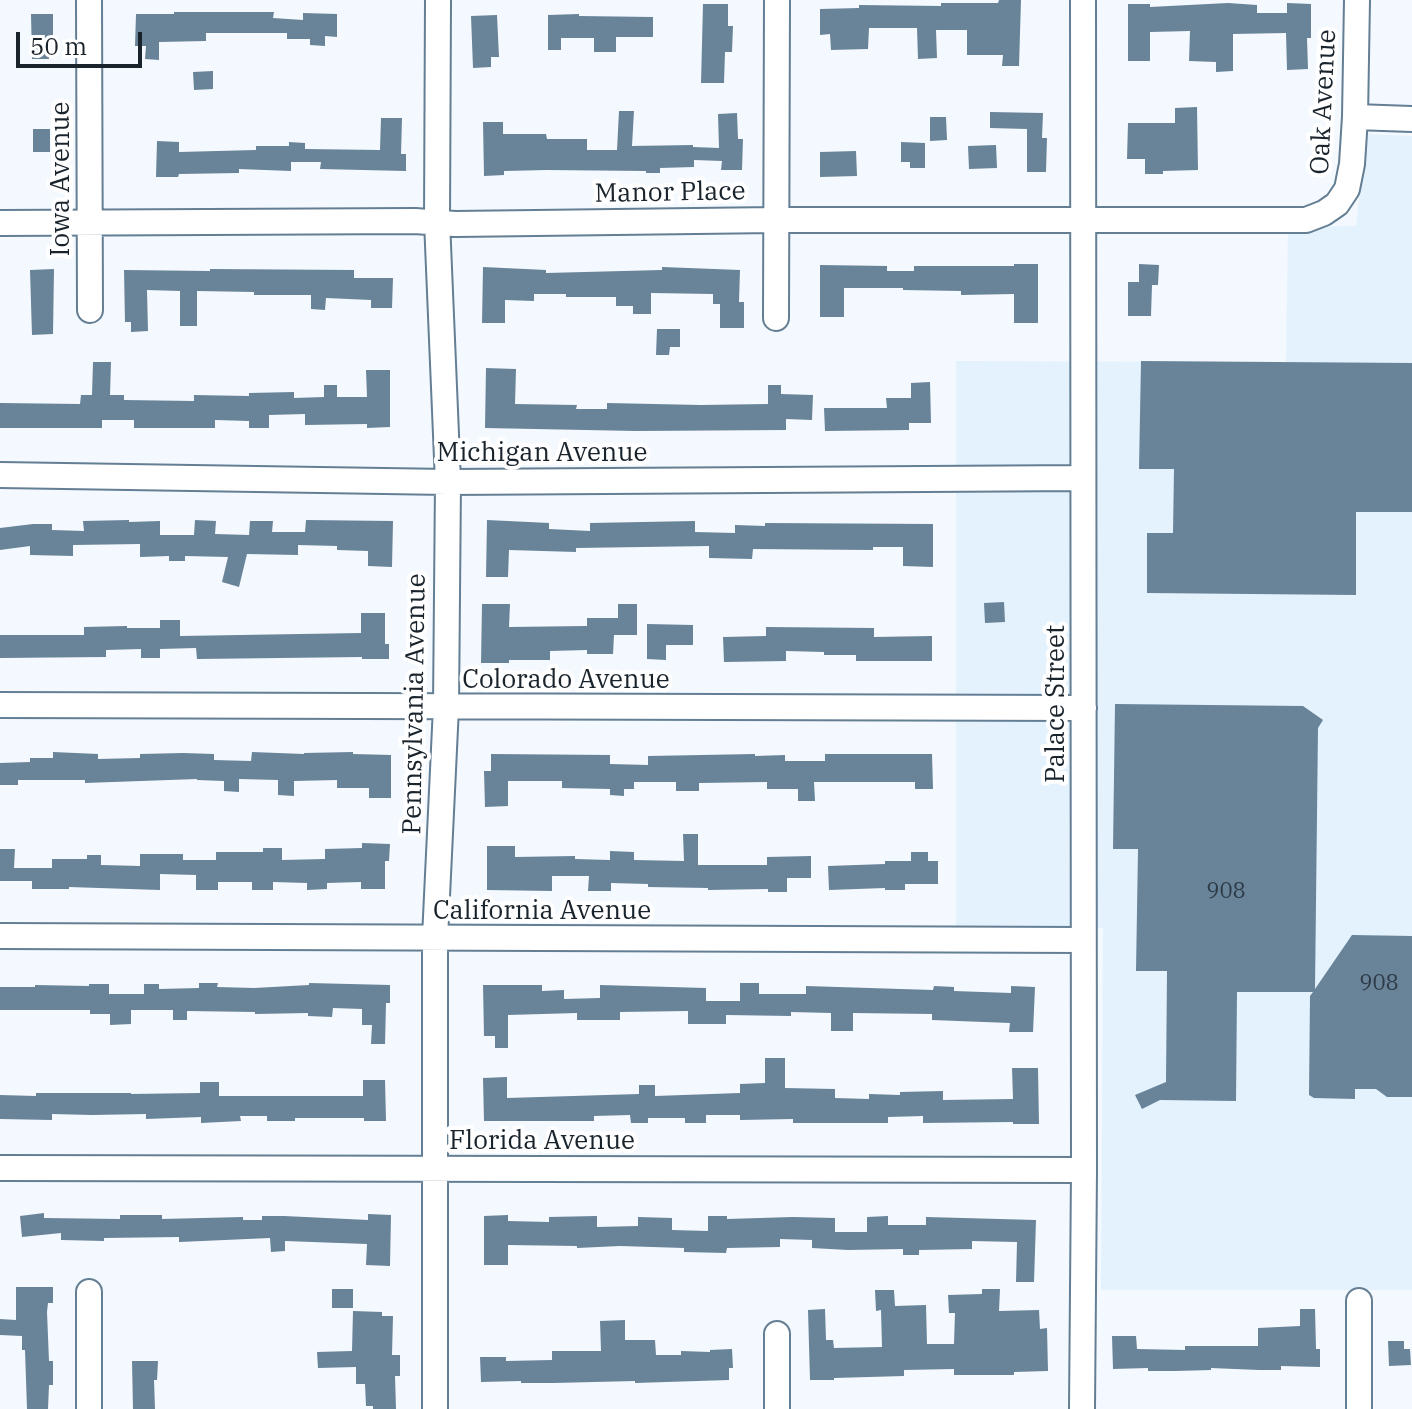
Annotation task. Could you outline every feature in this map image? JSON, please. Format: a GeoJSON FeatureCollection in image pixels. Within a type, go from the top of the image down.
{"type":"FeatureCollection","features":[{"type":"Feature","properties":{"kind":"street","name":"Iowa Avenue"},"geometry":{"type":"LineString","coordinates":[[89,0],[90,310]]}},
{"type":"Feature","properties":{"kind":"street","name":"Pennsylvania Avenue"},"geometry":{"type":"LineString","coordinates":[[435,1409],[435,938],[446,707],[448,482],[437,221],[438,0]]}},
{"type":"Feature","properties":{"kind":"street"},"geometry":{"type":"LineString","coordinates":[[776,318],[777,0]]}},
{"type":"Feature","properties":{"kind":"street","name":"Palace Street"},"geometry":{"type":"LineString","coordinates":[[1082,1409],[1083,0]]}},
{"type":"Feature","properties":{"kind":"street","name":"Oak Avenue"},"geometry":{"type":"LineString","coordinates":[[1337,204],[1347,189],[1352,164],[1357,0]]}},
{"type":"Feature","properties":{"kind":"street"},"geometry":{"type":"LineString","coordinates":[[1355,117],[1412,119]]}},
{"type":"Feature","properties":{"kind":"street","name":"Manor Place"},"geometry":{"type":"LineString","coordinates":[[0,223],[1306,220],[1337,204]]}},
{"type":"Feature","properties":{"kind":"street","name":"Michigan Avenue"},"geometry":{"type":"LineString","coordinates":[[0,475],[448,482],[1083,478]]}},
{"type":"Feature","properties":{"kind":"street","name":"Colorado Avenue"},"geometry":{"type":"LineString","coordinates":[[0,705],[1084,708]]}},
{"type":"Feature","properties":{"kind":"street","name":"California Avenue"},"geometry":{"type":"LineString","coordinates":[[0,936],[1083,940]]}},
{"type":"Feature","properties":{"kind":"street","name":"Florida Avenue"},"geometry":{"type":"LineString","coordinates":[[0,1168],[1084,1170]]}},
{"type":"Feature","properties":{"kind":"street"},"geometry":{"type":"LineString","coordinates":[[89,1292],[89,1409]]}},
{"type":"Feature","properties":{"kind":"street"},"geometry":{"type":"LineString","coordinates":[[1359,1301],[1359,1409]]}},
{"type":"Feature","properties":{"kind":"street"},"geometry":{"type":"LineString","coordinates":[[777,1334],[777,1409]]}},
{"type":"Feature","properties":{"kind":"shaded area"},"geometry":{"type":"Polygon","coordinates":[[[1366,134],[1412,136],[1412,1290],[1101,1290],[1103,928],[956,929],[956,361],[1286,362],[1288,227],[1356,226],[1366,134]]]}},
{"type":"Feature","properties":{"kind":"building"},"geometry":{"type":"Polygon","coordinates":[[[999,0],[1021,0],[1019,66],[1002,66],[1003,55],[967,55],[967,30],[936,30],[937,58],[918,59],[917,28],[869,28],[868,49],[831,50],[830,34],[820,35],[820,9],[859,8],[859,5],[941,6],[941,3],[998,3],[999,0]]]}},
{"type":"Feature","properties":{"kind":"building"},"geometry":{"type":"Polygon","coordinates":[[[1228,3],[1257,5],[1257,13],[1287,13],[1287,3],[1311,4],[1311,38],[1307,38],[1308,69],[1287,70],[1286,33],[1233,34],[1233,71],[1216,72],[1216,62],[1189,61],[1190,31],[1150,32],[1150,61],[1128,61],[1128,4],[1150,4],[1150,7],[1228,3]]]}},
{"type":"Feature","properties":{"kind":"building"},"geometry":{"type":"Polygon","coordinates":[[[703,4],[728,4],[728,26],[733,26],[732,52],[725,52],[724,83],[701,83],[703,4]]]}},
{"type":"Feature","properties":{"kind":"building"},"geometry":{"type":"Polygon","coordinates":[[[274,12],[273,18],[303,20],[303,13],[337,14],[337,37],[325,36],[325,46],[310,45],[310,39],[287,39],[287,33],[206,33],[206,41],[159,42],[159,60],[145,59],[146,46],[135,46],[136,14],[274,12]]]}},
{"type":"Feature","properties":{"kind":"building"},"geometry":{"type":"Polygon","coordinates":[[[31,14],[53,14],[49,59],[32,59],[31,14]]]}},
{"type":"Feature","properties":{"kind":"building"},"geometry":{"type":"Polygon","coordinates":[[[497,15],[499,57],[491,57],[491,67],[473,68],[471,16],[497,15]]]}},
{"type":"Feature","properties":{"kind":"building"},"geometry":{"type":"Polygon","coordinates":[[[548,15],[653,17],[653,37],[616,37],[616,52],[594,52],[594,38],[561,38],[561,50],[548,50],[548,15]]]}},
{"type":"Feature","properties":{"kind":"building"},"geometry":{"type":"Polygon","coordinates":[[[213,71],[213,89],[194,90],[193,72],[213,71]]]}},
{"type":"Feature","properties":{"kind":"building"},"geometry":{"type":"Polygon","coordinates":[[[1197,107],[1198,170],[1145,174],[1145,159],[1127,159],[1128,123],[1175,123],[1175,108],[1197,107]]]}},
{"type":"Feature","properties":{"kind":"building"},"geometry":{"type":"Polygon","coordinates":[[[619,111],[634,111],[632,146],[693,145],[719,148],[718,114],[737,113],[738,139],[743,139],[742,170],[721,170],[722,161],[694,160],[694,167],[660,168],[660,173],[547,170],[504,171],[504,175],[484,176],[483,122],[503,122],[503,134],[546,134],[547,139],[587,139],[587,150],[617,150],[619,111]]]}},
{"type":"Feature","properties":{"kind":"building"},"geometry":{"type":"Polygon","coordinates":[[[990,112],[1043,113],[1042,138],[1047,138],[1046,172],[1027,172],[1027,129],[990,128],[990,112]]]}},
{"type":"Feature","properties":{"kind":"building"},"geometry":{"type":"Polygon","coordinates":[[[930,117],[946,117],[947,140],[930,141],[930,117]]]}},
{"type":"Feature","properties":{"kind":"building"},"geometry":{"type":"Polygon","coordinates":[[[381,118],[402,118],[401,154],[406,154],[406,171],[320,169],[321,162],[291,162],[291,171],[239,169],[239,173],[156,177],[157,141],[179,142],[179,152],[256,150],[256,146],[289,146],[289,142],[305,143],[305,149],[380,150],[381,118]]]}},
{"type":"Feature","properties":{"kind":"building"},"geometry":{"type":"Polygon","coordinates":[[[33,129],[50,129],[50,152],[33,152],[33,129]]]}},
{"type":"Feature","properties":{"kind":"building"},"geometry":{"type":"Polygon","coordinates":[[[901,142],[925,143],[925,168],[910,168],[910,162],[901,162],[901,142]]]}},
{"type":"Feature","properties":{"kind":"building"},"geometry":{"type":"Polygon","coordinates":[[[996,145],[997,168],[969,169],[968,146],[996,145]]]}},
{"type":"Feature","properties":{"kind":"building"},"geometry":{"type":"Polygon","coordinates":[[[856,151],[857,176],[820,177],[820,152],[856,151]]]}},
{"type":"Feature","properties":{"kind":"building"},"geometry":{"type":"Polygon","coordinates":[[[1038,264],[1038,323],[1014,323],[1014,294],[961,295],[961,291],[903,288],[844,288],[844,317],[820,317],[820,265],[887,266],[887,271],[914,271],[914,266],[1038,264]]]}},
{"type":"Feature","properties":{"kind":"building"},"geometry":{"type":"Polygon","coordinates":[[[1139,264],[1159,265],[1158,285],[1152,285],[1151,316],[1128,316],[1128,282],[1139,282],[1139,264]]]}},
{"type":"Feature","properties":{"kind":"building"},"geometry":{"type":"Polygon","coordinates":[[[483,267],[546,270],[546,273],[662,270],[662,267],[740,270],[739,302],[744,302],[744,328],[720,328],[720,304],[713,304],[713,294],[651,293],[651,314],[633,314],[633,306],[616,306],[616,297],[534,294],[534,301],[505,300],[505,323],[482,323],[483,267]]]}},
{"type":"Feature","properties":{"kind":"building"},"geometry":{"type":"Polygon","coordinates":[[[54,269],[53,334],[32,335],[30,270],[54,269]]]}},
{"type":"Feature","properties":{"kind":"building"},"geometry":{"type":"Polygon","coordinates":[[[124,270],[354,270],[354,278],[393,278],[392,308],[371,308],[371,300],[326,298],[325,310],[311,309],[311,295],[197,291],[197,326],[180,326],[180,291],[147,290],[148,331],[131,332],[131,322],[125,322],[124,270]]]}},
{"type":"Feature","properties":{"kind":"building"},"geometry":{"type":"Polygon","coordinates":[[[657,329],[680,329],[680,347],[670,347],[669,355],[656,355],[657,329]]]}},
{"type":"Feature","properties":{"kind":"building"},"geometry":{"type":"Polygon","coordinates":[[[1141,361],[1412,363],[1412,512],[1356,512],[1356,595],[1147,593],[1147,533],[1173,533],[1174,469],[1139,469],[1141,361]]]}},
{"type":"Feature","properties":{"kind":"building"},"geometry":{"type":"Polygon","coordinates":[[[93,362],[111,362],[110,395],[124,395],[124,400],[194,401],[194,395],[249,396],[249,393],[294,392],[294,398],[324,397],[324,385],[337,385],[337,397],[367,397],[366,370],[390,370],[390,427],[367,428],[367,424],[305,425],[305,414],[269,415],[269,428],[249,428],[249,421],[215,420],[215,428],[134,428],[134,420],[102,420],[102,428],[0,428],[0,403],[80,404],[81,395],[92,395],[93,362]]]}},
{"type":"Feature","properties":{"kind":"building"},"geometry":{"type":"Polygon","coordinates":[[[486,368],[516,369],[515,404],[607,409],[607,403],[768,404],[768,385],[781,385],[781,394],[813,395],[812,420],[786,419],[786,430],[485,428],[486,368]]]}},
{"type":"Feature","properties":{"kind":"building"},"geometry":{"type":"Polygon","coordinates":[[[930,382],[931,423],[909,423],[909,430],[825,431],[824,408],[887,408],[886,398],[911,398],[911,383],[930,382]]]}},
{"type":"Feature","properties":{"kind":"building"},"geometry":{"type":"Polygon","coordinates":[[[195,520],[216,521],[215,534],[249,535],[250,521],[273,521],[272,532],[305,532],[306,520],[393,521],[392,567],[368,566],[368,551],[298,545],[298,555],[247,554],[239,587],[222,582],[228,557],[185,556],[185,561],[169,561],[169,556],[140,557],[140,544],[73,545],[73,556],[30,555],[30,546],[0,550],[0,528],[52,524],[52,530],[84,531],[83,521],[160,521],[160,535],[194,535],[195,520]]]}},
{"type":"Feature","properties":{"kind":"building"},"geometry":{"type":"Polygon","coordinates":[[[487,520],[549,523],[549,529],[590,531],[590,523],[695,521],[695,532],[735,533],[735,525],[765,526],[765,523],[933,524],[933,567],[903,566],[903,547],[873,547],[873,550],[753,549],[752,559],[709,558],[709,546],[576,548],[576,552],[509,550],[508,577],[486,577],[487,520]]]}},
{"type":"Feature","properties":{"kind":"building"},"geometry":{"type":"Polygon","coordinates":[[[1004,602],[1005,622],[985,623],[984,603],[1004,602]]]}},
{"type":"Feature","properties":{"kind":"building"},"geometry":{"type":"Polygon","coordinates":[[[482,604],[510,604],[509,627],[587,626],[587,618],[618,618],[618,604],[637,604],[637,635],[614,635],[613,654],[587,654],[587,650],[550,651],[550,660],[481,663],[482,604]]]}},
{"type":"Feature","properties":{"kind":"building"},"geometry":{"type":"Polygon","coordinates":[[[361,613],[385,613],[385,644],[389,644],[389,659],[197,659],[196,648],[160,649],[160,658],[141,658],[141,649],[106,650],[106,657],[0,658],[0,635],[84,635],[84,627],[160,628],[160,620],[180,620],[180,636],[361,633],[361,613]]]}},
{"type":"Feature","properties":{"kind":"building"},"geometry":{"type":"Polygon","coordinates":[[[647,624],[693,625],[693,645],[666,645],[666,660],[647,659],[647,624]]]}},
{"type":"Feature","properties":{"kind":"building"},"geometry":{"type":"Polygon","coordinates":[[[766,627],[874,628],[874,637],[932,636],[932,661],[856,661],[856,655],[786,651],[786,661],[724,662],[723,637],[766,636],[766,627]]]}},
{"type":"Feature","properties":{"kind":"building"},"geometry":{"type":"Polygon","coordinates":[[[1115,704],[1303,706],[1323,720],[1318,728],[1315,989],[1352,935],[1412,936],[1412,1097],[1387,1097],[1376,1089],[1355,1089],[1355,1099],[1314,1098],[1309,1095],[1310,996],[1313,992],[1237,992],[1236,1101],[1160,1100],[1142,1109],[1135,1095],[1166,1082],[1167,971],[1136,971],[1138,849],[1113,849],[1115,704]]]}},
{"type":"Feature","properties":{"kind":"building"},"geometry":{"type":"Polygon","coordinates":[[[53,752],[98,754],[98,759],[140,758],[140,754],[214,754],[214,760],[251,761],[252,752],[391,755],[391,798],[369,798],[369,788],[337,788],[337,780],[294,781],[294,796],[278,795],[278,780],[239,779],[239,792],[224,791],[224,781],[197,779],[85,783],[85,780],[18,780],[18,785],[0,785],[0,763],[53,758],[53,752]]]}},
{"type":"Feature","properties":{"kind":"building"},"geometry":{"type":"Polygon","coordinates":[[[491,754],[610,755],[610,764],[648,765],[648,756],[755,754],[785,755],[785,761],[825,761],[825,754],[932,754],[933,789],[915,789],[915,782],[814,782],[815,801],[798,801],[798,789],[767,789],[767,782],[699,783],[699,791],[676,791],[676,782],[634,782],[634,789],[624,789],[624,796],[610,795],[610,789],[562,788],[562,781],[508,781],[508,806],[485,807],[484,771],[491,771],[491,754]]]}},
{"type":"Feature","properties":{"kind":"building"},"geometry":{"type":"Polygon","coordinates":[[[683,834],[698,834],[698,865],[767,865],[767,857],[811,856],[811,878],[787,878],[787,892],[611,883],[611,891],[588,891],[589,876],[552,876],[552,891],[487,890],[487,846],[515,846],[515,857],[575,856],[575,859],[610,860],[610,851],[634,852],[634,860],[684,861],[683,834]]]}},
{"type":"Feature","properties":{"kind":"building"},"geometry":{"type":"Polygon","coordinates":[[[362,843],[390,844],[389,861],[385,861],[385,889],[361,889],[361,882],[327,883],[327,889],[307,890],[307,883],[273,882],[273,890],[252,890],[252,882],[218,882],[218,890],[196,890],[196,875],[160,874],[160,890],[32,889],[32,881],[0,881],[0,849],[15,849],[14,868],[52,868],[52,859],[87,859],[87,855],[101,855],[101,865],[140,866],[140,854],[183,854],[183,860],[216,860],[216,852],[263,852],[263,848],[282,848],[282,860],[325,859],[325,849],[362,848],[362,843]]]}},
{"type":"Feature","properties":{"kind":"building"},"geometry":{"type":"Polygon","coordinates":[[[911,852],[928,852],[928,861],[938,861],[938,884],[905,884],[905,890],[829,890],[828,866],[911,861],[911,852]]]}},
{"type":"Feature","properties":{"kind":"building"},"geometry":{"type":"Polygon","coordinates":[[[199,983],[254,988],[309,983],[390,985],[390,1003],[386,1003],[385,1044],[371,1044],[372,1025],[362,1025],[362,1009],[333,1008],[332,1017],[308,1016],[308,1013],[187,1011],[187,1020],[173,1020],[173,1010],[131,1010],[131,1024],[110,1025],[110,1014],[90,1014],[90,1010],[0,1010],[0,987],[109,984],[109,994],[144,994],[144,984],[159,984],[159,989],[199,988],[199,983]]]}},
{"type":"Feature","properties":{"kind":"building"},"geometry":{"type":"Polygon","coordinates":[[[740,983],[759,983],[759,994],[806,994],[806,986],[933,990],[934,986],[954,987],[954,991],[1011,993],[1011,986],[1035,987],[1033,1032],[1009,1032],[1010,1023],[932,1020],[932,1014],[853,1013],[853,1031],[831,1031],[831,1013],[726,1015],[726,1024],[688,1024],[688,1011],[620,1012],[620,1020],[577,1020],[577,1013],[508,1015],[508,1048],[495,1048],[495,1036],[484,1036],[483,985],[542,985],[542,991],[564,990],[564,999],[600,998],[600,985],[706,988],[706,1001],[740,1001],[740,983]]]}},
{"type":"Feature","properties":{"kind":"building"},"geometry":{"type":"Polygon","coordinates":[[[765,1058],[785,1058],[785,1088],[835,1089],[835,1098],[869,1099],[869,1094],[943,1091],[943,1100],[1013,1099],[1012,1068],[1038,1068],[1039,1124],[923,1123],[923,1116],[888,1117],[888,1123],[793,1123],[793,1119],[740,1120],[740,1115],[706,1115],[706,1123],[685,1123],[685,1118],[648,1118],[648,1123],[631,1123],[630,1115],[594,1116],[594,1121],[484,1121],[483,1078],[507,1077],[507,1098],[639,1094],[639,1085],[655,1085],[655,1096],[740,1093],[740,1084],[765,1083],[765,1058]]]}},
{"type":"Feature","properties":{"kind":"building"},"geometry":{"type":"Polygon","coordinates":[[[363,1080],[385,1080],[386,1121],[295,1118],[295,1121],[267,1121],[267,1116],[240,1116],[241,1121],[201,1123],[201,1117],[146,1119],[146,1114],[52,1114],[52,1120],[0,1119],[0,1095],[200,1093],[200,1082],[219,1082],[219,1096],[363,1096],[363,1080]]]}},
{"type":"Feature","properties":{"kind":"building"},"geometry":{"type":"Polygon","coordinates":[[[44,1213],[44,1218],[120,1219],[120,1215],[162,1215],[162,1219],[243,1217],[243,1220],[284,1216],[368,1220],[368,1214],[391,1215],[390,1266],[366,1265],[367,1244],[285,1241],[285,1251],[271,1252],[270,1238],[179,1242],[179,1237],[61,1240],[61,1233],[22,1237],[20,1216],[44,1213]]]}},
{"type":"Feature","properties":{"kind":"building"},"geometry":{"type":"Polygon","coordinates":[[[508,1215],[508,1221],[549,1222],[549,1217],[597,1216],[597,1227],[638,1226],[638,1217],[672,1218],[672,1230],[708,1231],[708,1216],[727,1216],[727,1219],[835,1218],[835,1232],[867,1232],[867,1217],[888,1216],[888,1225],[926,1225],[926,1217],[1036,1220],[1034,1282],[1016,1282],[1017,1242],[972,1241],[972,1249],[919,1250],[919,1255],[903,1255],[903,1249],[812,1248],[812,1240],[780,1239],[780,1247],[727,1248],[726,1253],[684,1252],[684,1248],[508,1245],[508,1265],[484,1265],[484,1216],[508,1215]]]}},
{"type":"Feature","properties":{"kind":"building"},"geometry":{"type":"Polygon","coordinates":[[[16,1287],[53,1287],[53,1303],[48,1303],[47,1312],[49,1361],[53,1361],[53,1385],[49,1385],[48,1409],[27,1409],[22,1336],[0,1335],[0,1319],[16,1320],[16,1287]]]}},
{"type":"Feature","properties":{"kind":"building"},"geometry":{"type":"Polygon","coordinates":[[[332,1289],[353,1289],[353,1308],[332,1308],[332,1289]]]}},
{"type":"Feature","properties":{"kind":"building"},"geometry":{"type":"Polygon","coordinates":[[[982,1289],[1000,1289],[999,1311],[1039,1310],[1040,1329],[1047,1328],[1048,1371],[1014,1372],[1014,1375],[954,1375],[954,1369],[904,1370],[904,1376],[810,1380],[808,1310],[825,1309],[826,1340],[833,1340],[834,1348],[882,1347],[881,1310],[876,1311],[875,1290],[894,1290],[895,1306],[926,1305],[927,1344],[954,1344],[955,1313],[949,1313],[948,1295],[982,1294],[982,1289]]]}},
{"type":"Feature","properties":{"kind":"building"},"geometry":{"type":"Polygon","coordinates":[[[1300,1309],[1315,1309],[1316,1349],[1320,1349],[1320,1367],[1281,1366],[1281,1370],[1113,1369],[1112,1336],[1136,1336],[1137,1349],[1258,1346],[1258,1328],[1300,1326],[1300,1309]]]}},
{"type":"Feature","properties":{"kind":"building"},"geometry":{"type":"Polygon","coordinates":[[[353,1311],[382,1312],[382,1316],[393,1316],[392,1355],[400,1355],[400,1376],[395,1376],[396,1409],[366,1406],[365,1384],[356,1384],[356,1367],[318,1368],[317,1352],[352,1351],[353,1311]]]}},
{"type":"Feature","properties":{"kind":"building"},"geometry":{"type":"Polygon","coordinates":[[[625,1320],[625,1340],[655,1340],[656,1355],[732,1349],[733,1368],[729,1368],[729,1380],[481,1382],[480,1357],[506,1357],[506,1361],[552,1360],[552,1351],[601,1351],[600,1321],[625,1320]]]}},
{"type":"Feature","properties":{"kind":"building"},"geometry":{"type":"Polygon","coordinates":[[[1388,1341],[1404,1341],[1404,1349],[1410,1349],[1411,1365],[1389,1366],[1388,1341]]]}},
{"type":"Feature","properties":{"kind":"building"},"geometry":{"type":"Polygon","coordinates":[[[132,1361],[158,1361],[157,1380],[154,1380],[155,1409],[133,1409],[132,1361]]]}}]}
